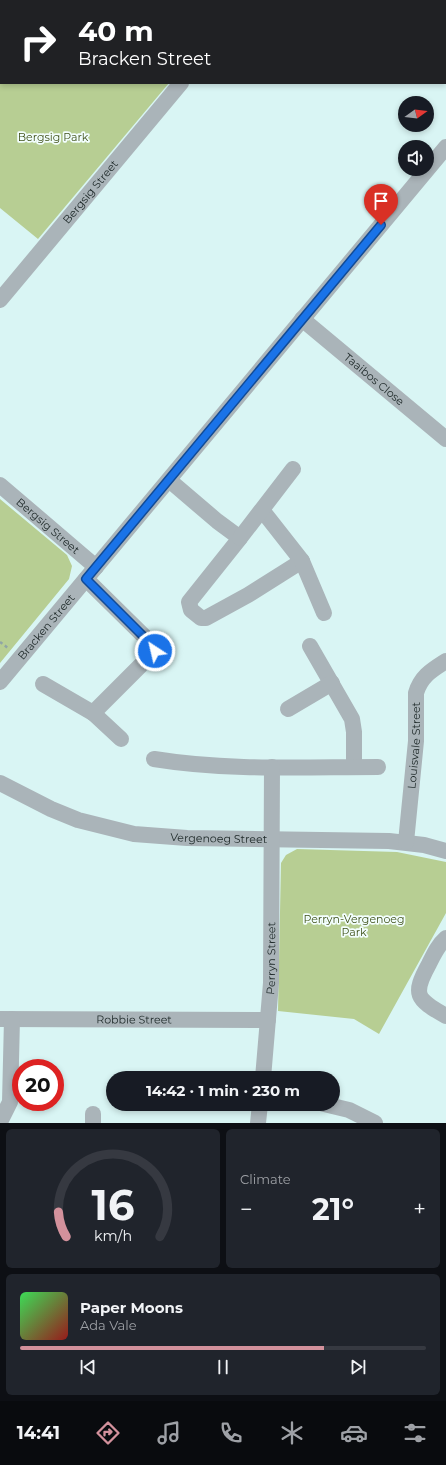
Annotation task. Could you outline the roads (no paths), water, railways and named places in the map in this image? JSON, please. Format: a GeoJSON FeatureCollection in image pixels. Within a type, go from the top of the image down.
{"type":"FeatureCollection","features":[{"type":"Feature","properties":{"kind":"street","name":"Bergsig Street"},"geometry":{"type":"LineString","coordinates":[[0,300],[180,84]]}},
{"type":"Feature","properties":{"kind":"street","name":"Bracken Street"},"geometry":{"type":"LineString","coordinates":[[0,682],[302,319],[444,154]]}},
{"type":"Feature","properties":{"kind":"street","name":"Taaibos Close"},"geometry":{"type":"LineString","coordinates":[[302,319],[446,439]]}},
{"type":"Feature","properties":{"kind":"street"},"geometry":{"type":"LineString","coordinates":[[293,469],[189,602],[190,610],[197,617],[206,618],[248,595],[302,561]]}},
{"type":"Feature","properties":{"kind":"street"},"geometry":{"type":"LineString","coordinates":[[168,480],[240,538]]}},
{"type":"Feature","properties":{"kind":"street","name":"Bergsig Street"},"geometry":{"type":"LineString","coordinates":[[0,485],[91,573],[155,648],[154,653],[93,713]]}},
{"type":"Feature","properties":{"kind":"street"},"geometry":{"type":"LineString","coordinates":[[262,510],[302,561],[324,613]]}},
{"type":"Feature","properties":{"kind":"street"},"geometry":{"type":"LineString","coordinates":[[310,646],[352,719],[354,732],[354,767]]}},
{"type":"Feature","properties":{"kind":"street","name":"Louisvale Street"},"geometry":{"type":"LineString","coordinates":[[406,842],[416,741],[416,693],[418,685],[425,675],[446,661]]}},
{"type":"Feature","properties":{"kind":"street"},"geometry":{"type":"LineString","coordinates":[[288,709],[332,683]]}},
{"type":"Feature","properties":{"kind":"street"},"geometry":{"type":"LineString","coordinates":[[43,684],[93,713],[121,739]]}},
{"type":"Feature","properties":{"kind":"street"},"geometry":{"type":"LineString","coordinates":[[154,759],[186,764],[272,767],[378,767]]}},
{"type":"Feature","properties":{"kind":"street","name":"Perryn Street"},"geometry":{"type":"LineString","coordinates":[[264,1071],[271,983],[272,767]]}},
{"type":"Feature","properties":{"kind":"street","name":"Vergenoeg Street"},"geometry":{"type":"LineString","coordinates":[[0,783],[51,809],[78,820],[134,834],[187,838],[271,838],[406,842],[446,851]]}},
{"type":"Feature","properties":{"kind":"street"},"geometry":{"type":"LineString","coordinates":[[446,938],[438,946],[420,981],[419,991],[426,1005],[446,1016]]}},
{"type":"Feature","properties":{"kind":"street"},"geometry":{"type":"LineString","coordinates":[[0,1122],[10,1102],[6,1019]]}},
{"type":"Feature","properties":{"kind":"street","name":"Robbie Street"},"geometry":{"type":"LineString","coordinates":[[6,1019],[268,1020]]}},
{"type":"Feature","properties":{"kind":"street"},"geometry":{"type":"LineString","coordinates":[[340,1108],[350,1110],[375,1123]]}},
{"type":"Feature","properties":{"kind":"street"},"geometry":{"type":"LineString","coordinates":[[258,1123],[259,1111]]}},
{"type":"Feature","properties":{"kind":"park label","name":"Bergsig Park"},"geometry":{"type":"Point","coordinates":[53,137]}},
{"type":"Feature","properties":{"kind":"park label","name":"Perryn-Vergenoeg Park"},"geometry":{"type":"Point","coordinates":[354,925]}}]}
